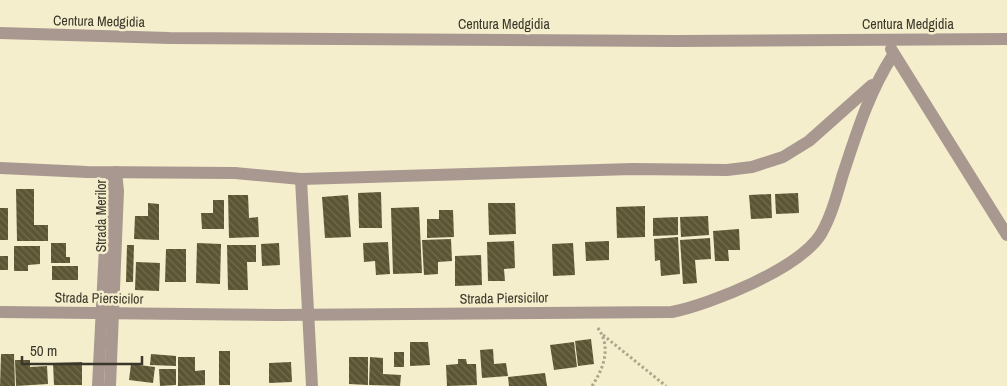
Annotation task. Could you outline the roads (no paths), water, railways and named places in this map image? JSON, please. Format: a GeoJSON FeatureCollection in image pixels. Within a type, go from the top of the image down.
{"type":"FeatureCollection","features":[{"type":"Feature","properties":{"kind":"street","name":"Centura Medgidia"},"geometry":{"type":"LineString","coordinates":[[0,33],[169,38],[676,41],[1007,39]]}},
{"type":"Feature","properties":{"kind":"street"},"geometry":{"type":"LineString","coordinates":[[887,39],[893,55],[1007,235]]}},
{"type":"Feature","properties":{"kind":"street","name":"Strada Piersicilor"},"geometry":{"type":"LineString","coordinates":[[0,312],[309,314],[672,312],[698,307],[756,281],[805,251],[820,236],[830,217],[859,126],[878,79],[893,55]]}},
{"type":"Feature","properties":{"kind":"street","name":"Strada Piersicilor"},"geometry":{"type":"LineString","coordinates":[[0,168],[116,172],[235,173],[301,179],[632,169],[727,170],[752,167],[783,157],[809,141],[856,101],[878,79]]}},
{"type":"Feature","properties":{"kind":"street","name":"Strada Merilor"},"geometry":{"type":"LineString","coordinates":[[110,386],[108,187],[116,172]]}},
{"type":"Feature","properties":{"kind":"street"},"geometry":{"type":"LineString","coordinates":[[301,179],[312,386]]}},
{"type":"Feature","properties":{"kind":"street","name":"Strada Merilor"},"geometry":{"type":"LineString","coordinates":[[98,386],[108,312]]}}]}
